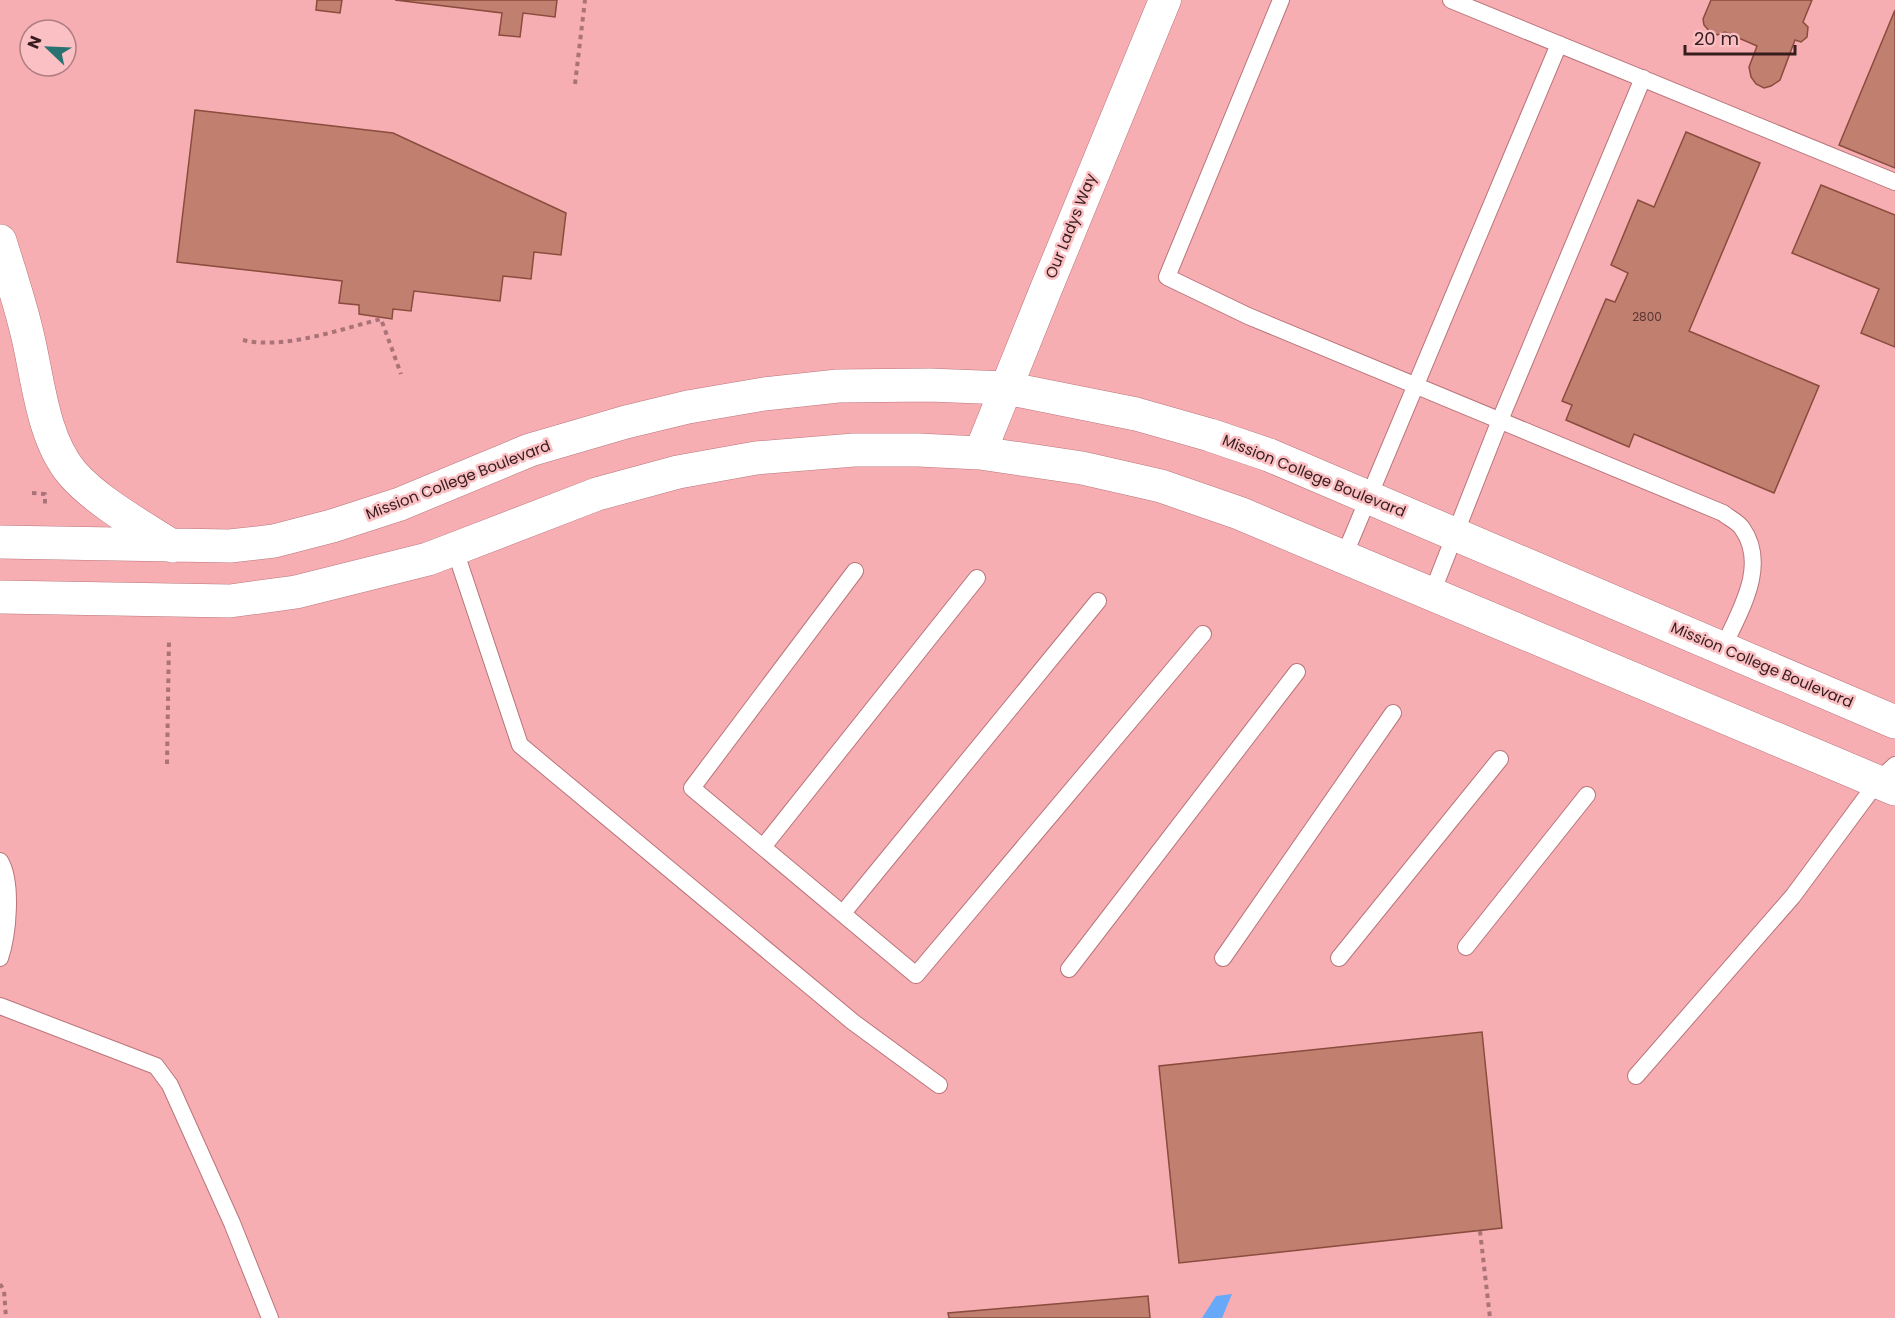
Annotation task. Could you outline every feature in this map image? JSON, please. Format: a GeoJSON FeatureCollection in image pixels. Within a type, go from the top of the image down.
{"type":"FeatureCollection","features":[{"type":"Feature","properties":{"kind":"street","name":"Our Ladys Way"},"geometry":{"type":"LineString","coordinates":[[981,453],[1165,0]]}},
{"type":"Feature","properties":{"kind":"street"},"geometry":{"type":"LineString","coordinates":[[0,241],[27,330],[39,390],[53,442],[72,472],[92,490],[113,508],[172,546]]}},
{"type":"Feature","properties":{"kind":"street","name":"Mission College Boulevard"},"geometry":{"type":"LineString","coordinates":[[0,542],[172,546],[230,546],[263,542],[332,526],[400,504],[530,450],[626,422],[688,407],[764,394],[838,386],[929,385],[1006,388],[1136,414],[1210,435],[1269,456],[1895,722]]}},
{"type":"Feature","properties":{"kind":"street"},"geometry":{"type":"LineString","coordinates":[[0,597],[230,601],[296,592],[428,560],[597,494],[716,464],[756,458],[854,450],[981,453],[1082,468],[1161,486],[1239,513],[1889,778]]}},
{"type":"Feature","properties":{"kind":"lane"},"geometry":{"type":"LineString","coordinates":[[1281,0],[1167,277],[1248,316],[1723,513],[1742,527],[1750,546],[1754,565],[1752,580],[1723,648]]}},
{"type":"Feature","properties":{"kind":"lane"},"geometry":{"type":"LineString","coordinates":[[1451,0],[1895,182]]}},
{"type":"Feature","properties":{"kind":"lane"},"geometry":{"type":"LineString","coordinates":[[1344,556],[1559,44]]}},
{"type":"Feature","properties":{"kind":"lane"},"geometry":{"type":"LineString","coordinates":[[1432,593],[1500,420],[1643,78]]}},
{"type":"Feature","properties":{"kind":"lane"},"geometry":{"type":"LineString","coordinates":[[455,550],[520,745],[853,1022],[939,1085]]}},
{"type":"Feature","properties":{"kind":"lane"},"geometry":{"type":"LineString","coordinates":[[855,571],[692,788],[916,975],[1203,634]]}},
{"type":"Feature","properties":{"kind":"lane"},"geometry":{"type":"LineString","coordinates":[[763,847],[977,578]]}},
{"type":"Feature","properties":{"kind":"lane"},"geometry":{"type":"LineString","coordinates":[[843,913],[1098,601]]}},
{"type":"Feature","properties":{"kind":"lane"},"geometry":{"type":"LineString","coordinates":[[1069,969],[1297,672]]}},
{"type":"Feature","properties":{"kind":"lane"},"geometry":{"type":"LineString","coordinates":[[1222,958],[1393,712]]}},
{"type":"Feature","properties":{"kind":"lane"},"geometry":{"type":"LineString","coordinates":[[1339,958],[1500,759]]}},
{"type":"Feature","properties":{"kind":"lane"},"geometry":{"type":"LineString","coordinates":[[1636,1076],[1793,896],[1889,778]]}},
{"type":"Feature","properties":{"kind":"lane"},"geometry":{"type":"LineString","coordinates":[[1466,947],[1587,795]]}},
{"type":"Feature","properties":{"kind":"lane"},"geometry":{"type":"LineString","coordinates":[[0,861],[4,867],[9,907],[0,958]]}},
{"type":"Feature","properties":{"kind":"lane"},"geometry":{"type":"LineString","coordinates":[[0,1006],[156,1066],[175,1095],[232,1223],[270,1318]]}},
{"type":"Feature","properties":{"kind":"path"},"geometry":{"type":"LineString","coordinates":[[574,84],[585,0]]}},
{"type":"Feature","properties":{"kind":"path"},"geometry":{"type":"LineString","coordinates":[[243,340],[258,343],[280,342],[381,319],[401,374]]}},
{"type":"Feature","properties":{"kind":"path"},"geometry":{"type":"LineString","coordinates":[[32,493],[45,494],[45,512]]}},
{"type":"Feature","properties":{"kind":"path"},"geometry":{"type":"LineString","coordinates":[[167,764],[169,638]]}},
{"type":"Feature","properties":{"kind":"path"},"geometry":{"type":"LineString","coordinates":[[1480,1231],[1490,1318]]}},
{"type":"Feature","properties":{"kind":"path"},"geometry":{"type":"LineString","coordinates":[[0,1284],[4,1290],[6,1318]]}},
{"type":"Feature","properties":{"kind":"water"},"geometry":{"type":"Polygon","coordinates":[[[1232,1294],[1222,1318],[1202,1318],[1216,1296],[1232,1294]]]}},
{"type":"Feature","properties":{"kind":"building"},"geometry":{"type":"Polygon","coordinates":[[[317,0],[342,0],[340,13],[316,10],[317,0]]]}},
{"type":"Feature","properties":{"kind":"building"},"geometry":{"type":"Polygon","coordinates":[[[395,0],[557,0],[555,17],[523,13],[520,37],[499,35],[502,13],[395,0]]]}},
{"type":"Feature","properties":{"kind":"building"},"geometry":{"type":"Polygon","coordinates":[[[1711,0],[1812,0],[1803,22],[1808,27],[1807,37],[1801,42],[1795,40],[1780,80],[1764,88],[1756,84],[1751,77],[1749,67],[1757,46],[1725,32],[1717,35],[1710,32],[1704,25],[1703,19],[1711,0]]]}},
{"type":"Feature","properties":{"kind":"building"},"geometry":{"type":"Polygon","coordinates":[[[1895,10],[1895,168],[1839,145],[1895,10]]]}},
{"type":"Feature","properties":{"kind":"building"},"geometry":{"type":"Polygon","coordinates":[[[195,110],[393,133],[566,213],[561,255],[534,252],[531,279],[503,276],[500,301],[414,291],[411,311],[393,309],[392,319],[359,314],[359,305],[339,303],[342,281],[177,262],[195,110]]]}},
{"type":"Feature","properties":{"kind":"building"},"geometry":{"type":"Polygon","coordinates":[[[1686,132],[1760,163],[1689,331],[1819,386],[1774,493],[1634,434],[1629,447],[1566,420],[1572,405],[1562,401],[1606,299],[1615,302],[1628,273],[1611,265],[1638,200],[1654,207],[1686,132]]]}},
{"type":"Feature","properties":{"kind":"building"},"geometry":{"type":"Polygon","coordinates":[[[1821,185],[1895,215],[1895,347],[1861,333],[1879,289],[1792,253],[1821,185]]]}},
{"type":"Feature","properties":{"kind":"building"},"geometry":{"type":"Polygon","coordinates":[[[1482,1032],[1502,1228],[1179,1263],[1159,1066],[1482,1032]]]}},
{"type":"Feature","properties":{"kind":"building"},"geometry":{"type":"Polygon","coordinates":[[[1148,1296],[1150,1318],[949,1318],[948,1313],[1148,1296]]]}}]}
